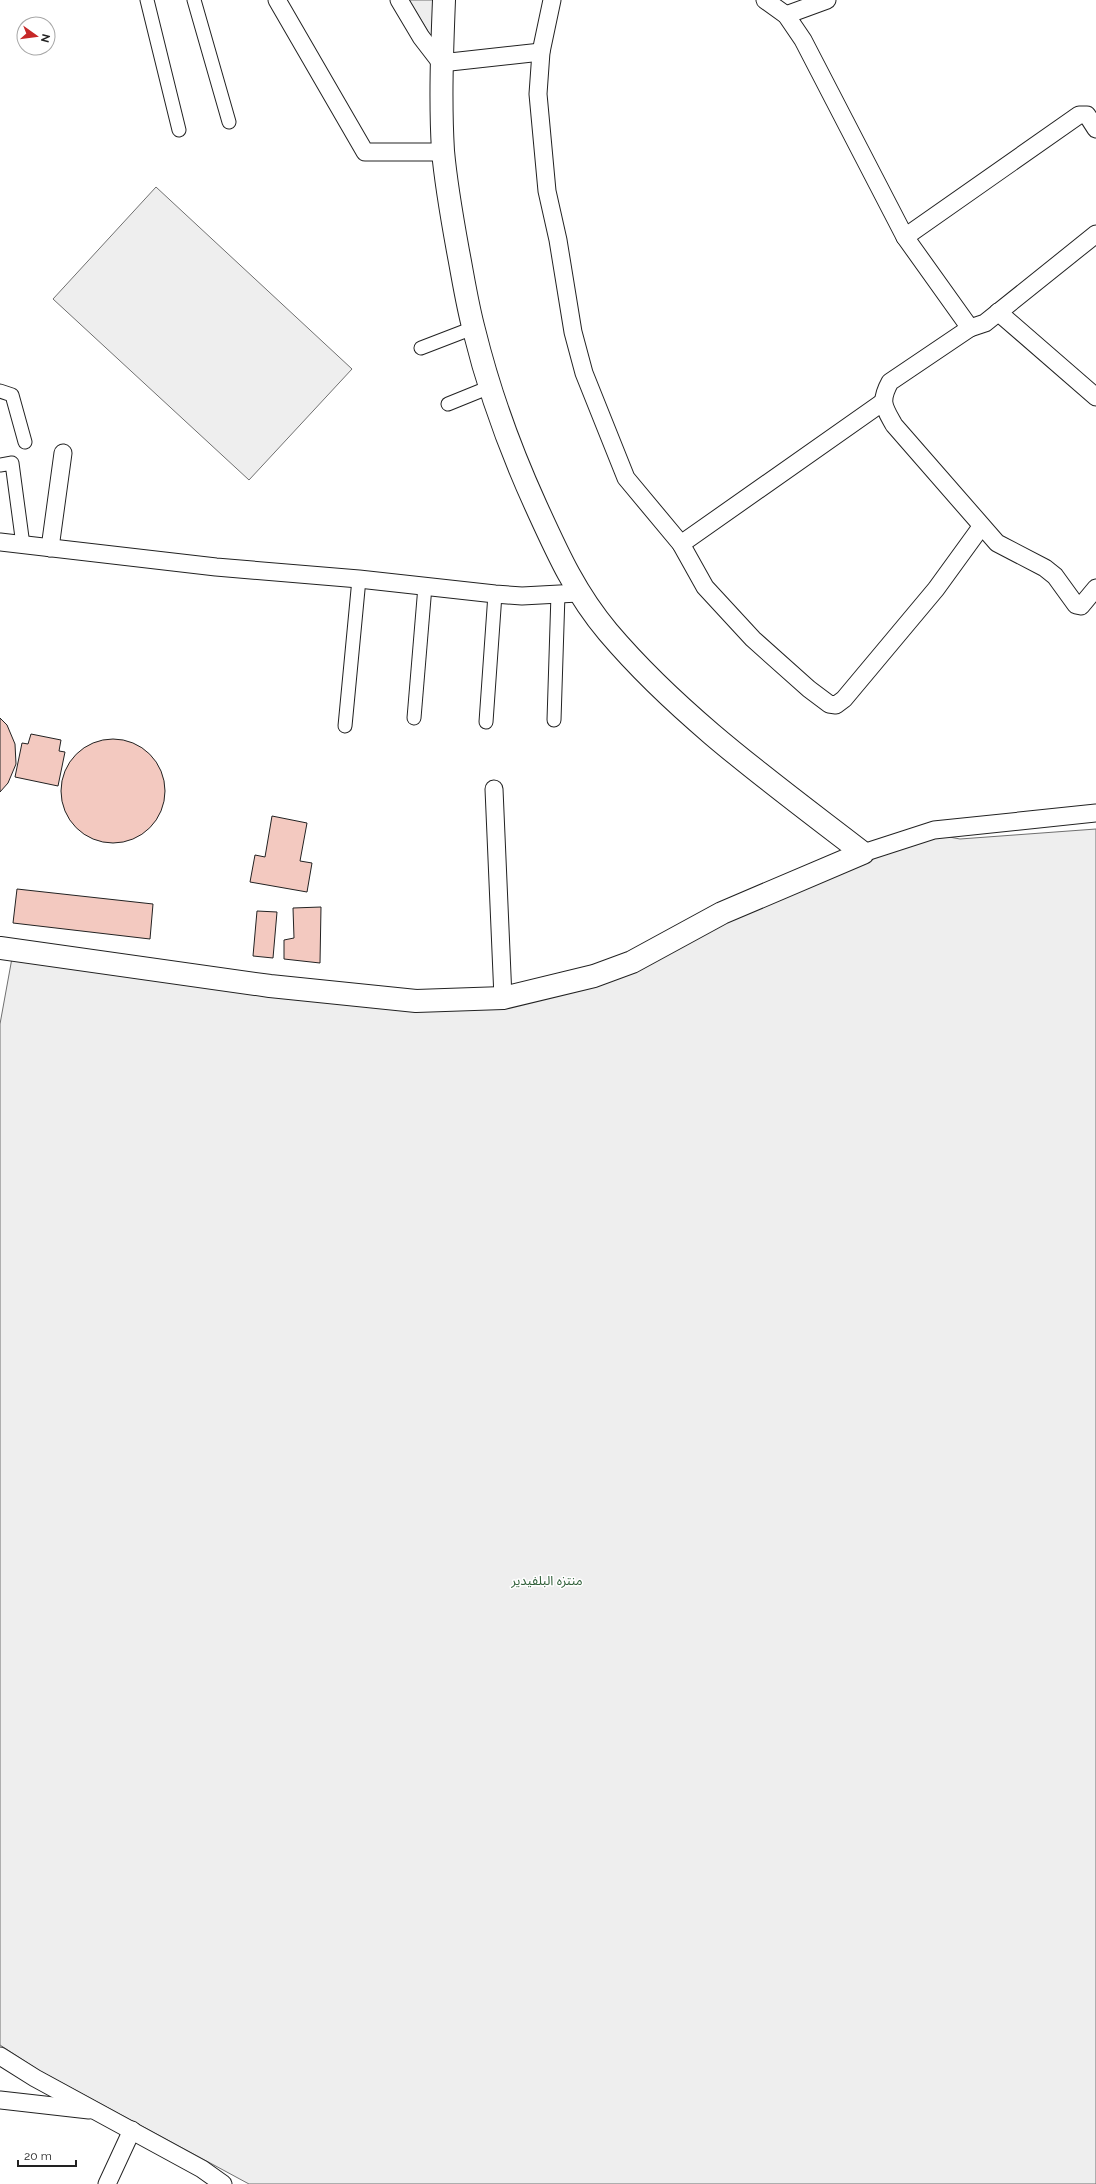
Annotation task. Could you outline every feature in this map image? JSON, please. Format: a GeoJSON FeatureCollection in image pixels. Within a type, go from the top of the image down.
{"type":"FeatureCollection","features":[{"type":"Feature","properties":{"kind":"street"},"geometry":{"type":"LineString","coordinates":[[148,0],[179,130]]}},
{"type":"Feature","properties":{"kind":"street"},"geometry":{"type":"LineString","coordinates":[[194,0],[229,122]]}},
{"type":"Feature","properties":{"kind":"street"},"geometry":{"type":"LineString","coordinates":[[277,0],[365,152],[443,152]]}},
{"type":"Feature","properties":{"kind":"street"},"geometry":{"type":"LineString","coordinates":[[399,0],[421,38],[441,63]]}},
{"type":"Feature","properties":{"kind":"street"},"geometry":{"type":"LineString","coordinates":[[444,0],[441,63],[443,152],[451,210],[473,328],[503,428],[564,567],[568,593],[554,720]]}},
{"type":"Feature","properties":{"kind":"street"},"geometry":{"type":"LineString","coordinates":[[552,0],[541,52],[538,94],[547,191],[558,240],[573,332],[584,373],[626,478],[681,544],[705,587],[753,639],[809,690],[832,705],[844,699],[896,637],[936,589],[981,527]]}},
{"type":"Feature","properties":{"kind":"street"},"geometry":{"type":"LineString","coordinates":[[765,0],[786,15],[803,40],[905,237],[970,328]]}},
{"type":"Feature","properties":{"kind":"street"},"geometry":{"type":"LineString","coordinates":[[786,15],[827,0]]}},
{"type":"Feature","properties":{"kind":"street"},"geometry":{"type":"LineString","coordinates":[[441,63],[541,52]]}},
{"type":"Feature","properties":{"kind":"street"},"geometry":{"type":"LineString","coordinates":[[905,237],[1079,115],[1087,115],[1096,129]]}},
{"type":"Feature","properties":{"kind":"street"},"geometry":{"type":"LineString","coordinates":[[1096,234],[985,323],[970,328],[890,382],[883,396],[884,407],[894,425],[981,527],[997,543],[1045,568],[1055,576],[1076,605],[1081,606],[1096,588]]}},
{"type":"Feature","properties":{"kind":"street"},"geometry":{"type":"LineString","coordinates":[[998,312],[1096,397]]}},
{"type":"Feature","properties":{"kind":"street"},"geometry":{"type":"LineString","coordinates":[[421,348],[473,328]]}},
{"type":"Feature","properties":{"kind":"street"},"geometry":{"type":"LineString","coordinates":[[448,404],[490,387]]}},
{"type":"Feature","properties":{"kind":"street"},"geometry":{"type":"LineString","coordinates":[[0,391],[12,395],[25,442]]}},
{"type":"Feature","properties":{"kind":"street"},"geometry":{"type":"LineString","coordinates":[[681,544],[884,402]]}},
{"type":"Feature","properties":{"kind":"street"},"geometry":{"type":"LineString","coordinates":[[50,548],[63,453]]}},
{"type":"Feature","properties":{"kind":"street"},"geometry":{"type":"LineString","coordinates":[[0,465],[12,463],[23,545]]}},
{"type":"Feature","properties":{"kind":"street"},"geometry":{"type":"LineString","coordinates":[[0,542],[216,568],[358,579],[495,594],[522,596],[568,593],[607,631],[638,665],[683,708],[757,771],[863,853]]}},
{"type":"Feature","properties":{"kind":"street"},"geometry":{"type":"LineString","coordinates":[[345,726],[358,579]]}},
{"type":"Feature","properties":{"kind":"street"},"geometry":{"type":"LineString","coordinates":[[414,718],[425,586]]}},
{"type":"Feature","properties":{"kind":"street"},"geometry":{"type":"LineString","coordinates":[[486,722],[495,594]]}},
{"type":"Feature","properties":{"kind":"street"},"geometry":{"type":"LineString","coordinates":[[494,789],[503,998]]}},
{"type":"Feature","properties":{"kind":"street"},"geometry":{"type":"LineString","coordinates":[[0,948],[270,986],[416,1001],[503,998],[594,976],[632,962],[722,913],[863,853],[934,830],[1096,813]]}},
{"type":"Feature","properties":{"kind":"street"},"geometry":{"type":"LineString","coordinates":[[0,2056],[202,2169],[224,2184]]}},
{"type":"Feature","properties":{"kind":"street"},"geometry":{"type":"LineString","coordinates":[[0,2100],[97,2111]]}},
{"type":"Feature","properties":{"kind":"street"},"geometry":{"type":"LineString","coordinates":[[107,2184],[132,2130]]}},
{"type":"Feature","properties":{"kind":"green space"},"geometry":{"type":"Polygon","coordinates":[[[409,0],[441,0],[438,48],[409,0]]]}},
{"type":"Feature","properties":{"kind":"green space"},"geometry":{"type":"Polygon","coordinates":[[[156,187],[352,369],[249,480],[53,299],[156,187]]]}},
{"type":"Feature","properties":{"kind":"green space","name":"منتزه البلفيدير"},"geometry":{"type":"Polygon","coordinates":[[[1096,829],[1096,2184],[249,2184],[40,2071],[0,2045],[0,1024],[12,958],[415,1005],[585,981],[928,833],[960,839],[1096,829]]]}},
{"type":"Feature","properties":{"kind":"building"},"geometry":{"type":"Polygon","coordinates":[[[0,718],[7,725],[15,744],[16,764],[8,783],[0,792],[0,718]]]}},
{"type":"Feature","properties":{"kind":"building"},"geometry":{"type":"Polygon","coordinates":[[[31,734],[61,740],[59,751],[65,752],[58,786],[15,777],[22,743],[28,744],[31,734]]]}},
{"type":"Feature","properties":{"kind":"building"},"geometry":{"type":"Polygon","coordinates":[[[113,739],[133,743],[150,754],[161,771],[165,791],[161,811],[150,828],[133,839],[113,843],[93,839],[76,828],[65,811],[61,791],[65,771],[76,754],[93,743],[113,739]]]}},
{"type":"Feature","properties":{"kind":"building"},"geometry":{"type":"Polygon","coordinates":[[[272,816],[307,823],[300,861],[312,863],[307,892],[250,882],[255,855],[265,857],[272,816]]]}},
{"type":"Feature","properties":{"kind":"building"},"geometry":{"type":"Polygon","coordinates":[[[17,889],[153,904],[150,939],[13,923],[17,889]]]}},
{"type":"Feature","properties":{"kind":"building"},"geometry":{"type":"Polygon","coordinates":[[[321,907],[320,963],[284,959],[284,940],[294,938],[293,908],[321,907]]]}},
{"type":"Feature","properties":{"kind":"building"},"geometry":{"type":"Polygon","coordinates":[[[257,911],[277,912],[273,958],[253,956],[257,911]]]}}]}
